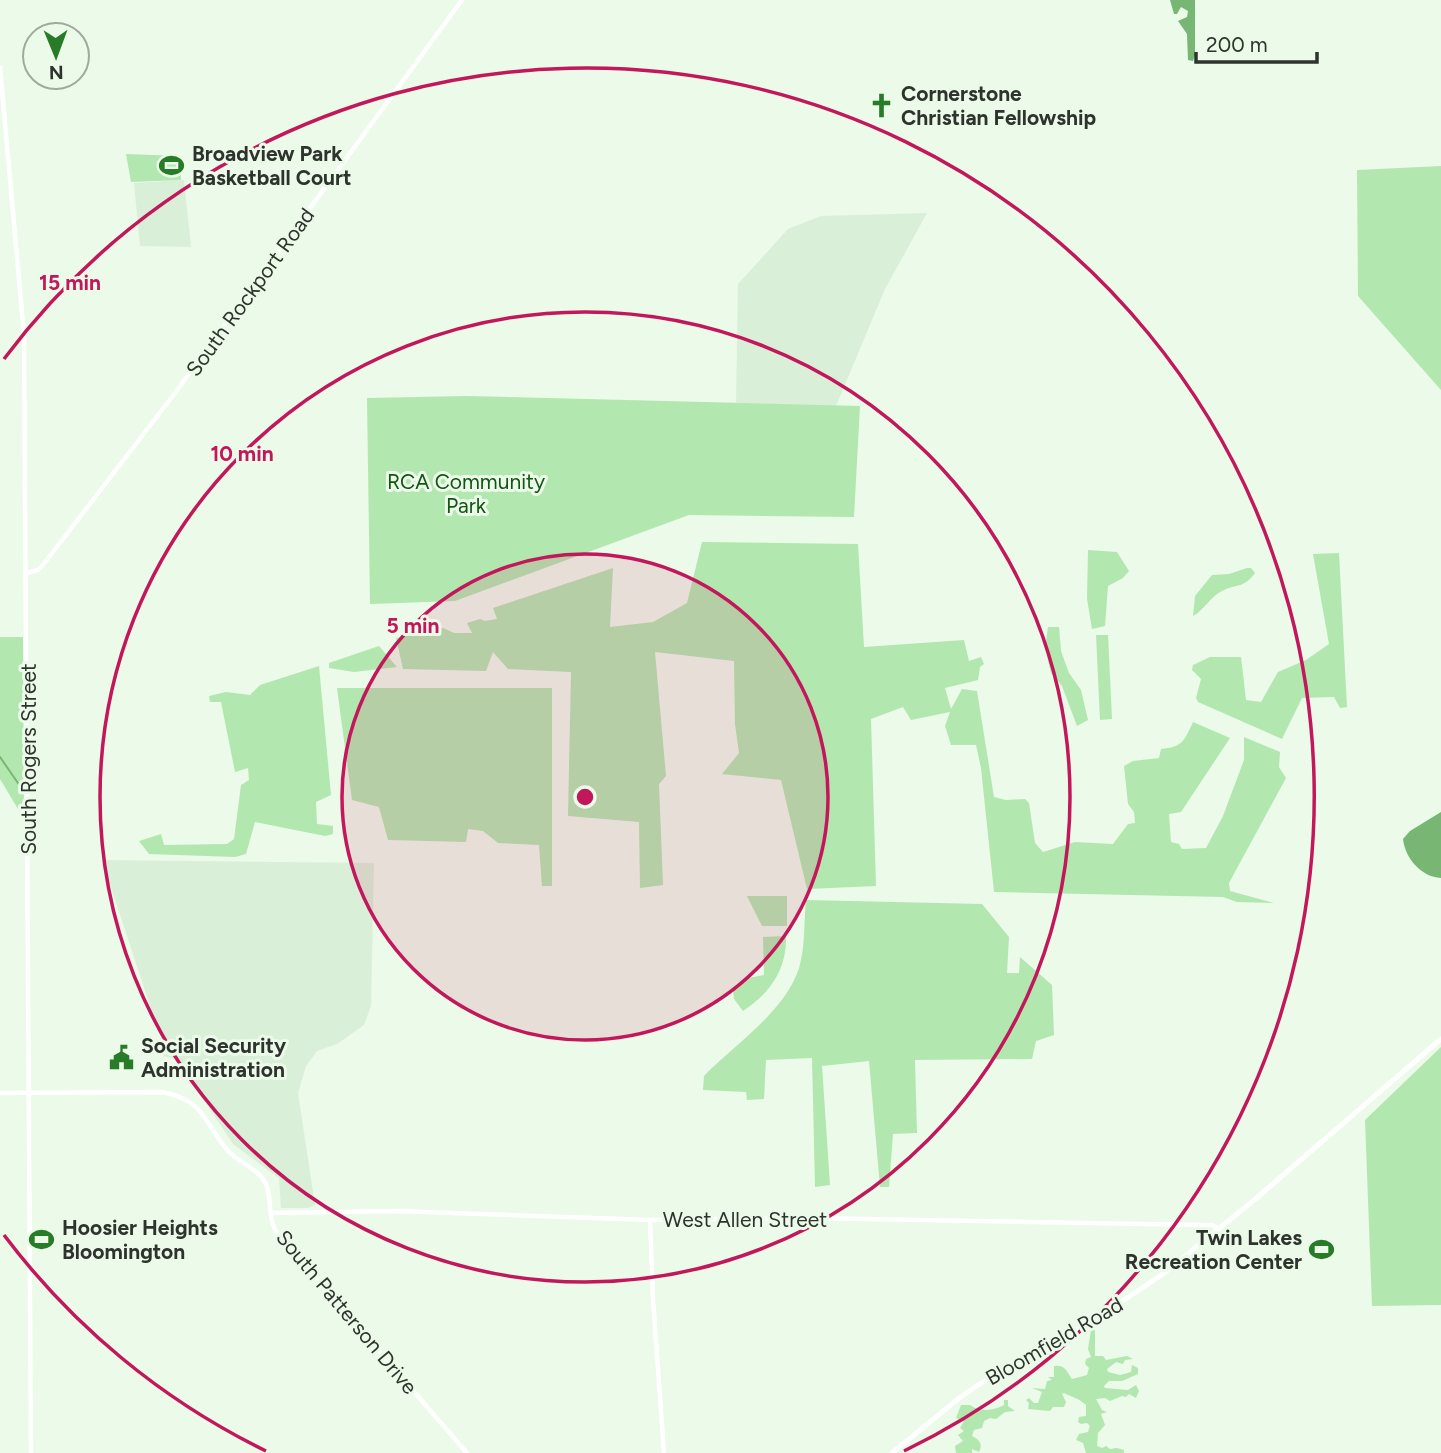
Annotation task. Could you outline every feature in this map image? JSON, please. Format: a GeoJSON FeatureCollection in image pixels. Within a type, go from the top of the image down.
{"type":"FeatureCollection","features":[{"type":"Feature","properties":{"kind":"main road","name":"Bloomfield Road"},"geometry":{"type":"LineString","coordinates":[[892,1453],[958,1399],[1000,1371],[1072,1333],[1163,1274],[1441,1039]]}},
{"type":"Feature","properties":{"kind":"street","name":"South Rockport Road"},"geometry":{"type":"LineString","coordinates":[[27,573],[38,570],[43,565],[176,393],[462,0]]}},
{"type":"Feature","properties":{"kind":"street","name":"South Rogers Street"},"geometry":{"type":"LineString","coordinates":[[0,67],[23,310],[27,573],[31,1453]]}},
{"type":"Feature","properties":{"kind":"street","name":"South Patterson Drive"},"geometry":{"type":"LineString","coordinates":[[0,1093],[151,1092],[175,1095],[196,1105],[231,1154],[262,1178],[267,1187],[274,1229],[467,1453]]}},
{"type":"Feature","properties":{"kind":"street","name":"West Allen Street"},"geometry":{"type":"LineString","coordinates":[[271,1213],[396,1211],[650,1220],[888,1219],[1194,1224],[1212,1225],[1219,1229]]}},
{"type":"Feature","properties":{"kind":"street"},"geometry":{"type":"LineString","coordinates":[[650,1220],[664,1453]]}},
{"type":"Feature","properties":{"kind":"shaded area"},"geometry":{"type":"Polygon","coordinates":[[[1170,0],[1195,0],[1193,61],[1188,60],[1187,34],[1178,21],[1187,17],[1188,11],[1181,7],[1177,14],[1174,14],[1170,0]]]}},
{"type":"Feature","properties":{"kind":"shaded area"},"geometry":{"type":"Polygon","coordinates":[[[184,180],[191,247],[140,246],[134,183],[184,180]]]}},
{"type":"Feature","properties":{"kind":"shaded area"},"geometry":{"type":"Polygon","coordinates":[[[927,213],[885,289],[836,406],[736,403],[738,284],[788,229],[821,216],[927,213]]]}},
{"type":"Feature","properties":{"kind":"shaded area"},"geometry":{"type":"Polygon","coordinates":[[[1441,812],[1441,878],[1427,874],[1415,865],[1407,853],[1403,839],[1410,831],[1441,812]]]}},
{"type":"Feature","properties":{"kind":"shaded area"},"geometry":{"type":"Polygon","coordinates":[[[102,860],[374,863],[371,1006],[364,1025],[337,1044],[317,1051],[306,1066],[298,1093],[315,1205],[308,1208],[281,1208],[279,1178],[233,1144],[177,1059],[163,1056],[156,1049],[163,1034],[152,1012],[102,860]]]}},
{"type":"Feature","properties":{"kind":"green space"},"geometry":{"type":"Polygon","coordinates":[[[126,154],[180,156],[181,180],[131,182],[126,154]]]}},
{"type":"Feature","properties":{"kind":"green space"},"geometry":{"type":"Polygon","coordinates":[[[1441,166],[1441,390],[1358,296],[1357,170],[1441,166]]]}},
{"type":"Feature","properties":{"kind":"green space","name":"RCA Community Park"},"geometry":{"type":"Polygon","coordinates":[[[466,396],[860,406],[854,517],[689,515],[455,601],[370,604],[367,398],[466,396]]]}},
{"type":"Feature","properties":{"kind":"green space"},"geometry":{"type":"Polygon","coordinates":[[[702,542],[858,544],[864,647],[964,640],[969,661],[981,657],[984,664],[980,667],[978,680],[945,688],[951,709],[962,689],[977,691],[994,797],[1006,800],[1025,799],[1029,803],[1035,843],[1043,852],[1075,842],[1113,844],[1128,824],[1135,823],[1134,812],[1128,804],[1124,766],[1133,761],[1159,758],[1161,749],[1174,747],[1182,742],[1193,722],[1230,738],[1181,812],[1169,814],[1171,842],[1179,844],[1182,849],[1206,848],[1223,816],[1244,760],[1244,737],[1280,752],[1279,767],[1286,778],[1229,883],[1230,891],[1274,903],[1237,902],[1223,897],[994,892],[981,768],[976,745],[951,745],[945,726],[950,712],[911,720],[903,707],[871,719],[876,886],[807,889],[781,780],[722,774],[739,753],[735,724],[734,661],[655,652],[666,776],[659,784],[663,885],[640,888],[639,822],[568,816],[571,672],[508,669],[493,652],[486,671],[403,669],[396,638],[443,628],[454,633],[472,633],[467,623],[480,619],[497,619],[493,608],[613,568],[610,627],[653,622],[687,603],[702,542]]]}},
{"type":"Feature","properties":{"kind":"green space"},"geometry":{"type":"Polygon","coordinates":[[[1088,550],[1117,552],[1129,571],[1123,578],[1108,586],[1105,626],[1092,629],[1087,599],[1088,550]]]}},
{"type":"Feature","properties":{"kind":"green space"},"geometry":{"type":"Polygon","coordinates":[[[1339,553],[1347,707],[1340,708],[1334,697],[1302,698],[1282,739],[1198,702],[1196,698],[1201,679],[1192,670],[1193,665],[1210,657],[1241,657],[1246,700],[1261,702],[1278,672],[1306,660],[1329,644],[1313,554],[1339,553]]]}},
{"type":"Feature","properties":{"kind":"green space"},"geometry":{"type":"Polygon","coordinates":[[[1251,568],[1255,573],[1247,581],[1218,593],[1193,616],[1195,596],[1212,575],[1229,574],[1251,568]]]}},
{"type":"Feature","properties":{"kind":"green space"},"geometry":{"type":"Polygon","coordinates":[[[1048,627],[1059,627],[1061,651],[1069,673],[1081,690],[1088,720],[1077,726],[1062,686],[1051,673],[1045,648],[1048,627]]]}},
{"type":"Feature","properties":{"kind":"green space"},"geometry":{"type":"Polygon","coordinates":[[[1096,635],[1108,635],[1112,719],[1100,720],[1096,635]]]}},
{"type":"Feature","properties":{"kind":"green space"},"geometry":{"type":"Polygon","coordinates":[[[0,637],[23,637],[24,819],[0,779],[0,637]]]}},
{"type":"Feature","properties":{"kind":"green space"},"geometry":{"type":"Polygon","coordinates":[[[379,646],[397,667],[354,672],[329,668],[329,663],[379,646]]]}},
{"type":"Feature","properties":{"kind":"green space"},"geometry":{"type":"Polygon","coordinates":[[[319,666],[331,795],[316,802],[317,824],[333,826],[333,834],[325,836],[255,822],[246,854],[235,857],[149,854],[139,841],[161,834],[164,845],[227,844],[234,839],[241,785],[249,780],[248,768],[235,772],[221,702],[210,702],[209,696],[226,692],[250,695],[260,685],[319,666]]]}},
{"type":"Feature","properties":{"kind":"green space"},"geometry":{"type":"Polygon","coordinates":[[[337,688],[552,688],[552,886],[542,886],[539,845],[498,843],[483,831],[468,829],[466,842],[388,840],[379,807],[352,800],[337,688]]]}},
{"type":"Feature","properties":{"kind":"green space"},"geometry":{"type":"Polygon","coordinates":[[[747,896],[787,896],[787,926],[762,926],[747,896]]]}},
{"type":"Feature","properties":{"kind":"green space"},"geometry":{"type":"Polygon","coordinates":[[[806,900],[982,904],[1009,937],[1007,973],[1019,973],[1020,957],[1052,985],[1054,1035],[1036,1041],[1032,1059],[915,1060],[917,1133],[893,1134],[889,1187],[880,1187],[869,1061],[822,1066],[830,1185],[815,1187],[812,1058],[766,1060],[764,1099],[747,1100],[746,1092],[703,1090],[704,1076],[775,1009],[796,977],[802,953],[806,900]]]}},
{"type":"Feature","properties":{"kind":"green space"},"geometry":{"type":"Polygon","coordinates":[[[786,936],[783,960],[775,980],[743,1011],[734,999],[733,990],[740,986],[743,979],[764,975],[763,937],[786,936]]]}},
{"type":"Feature","properties":{"kind":"green space"},"geometry":{"type":"Polygon","coordinates":[[[1441,1047],[1441,1305],[1372,1306],[1365,1120],[1441,1047]]]}},
{"type":"Feature","properties":{"kind":"green space"},"geometry":{"type":"Polygon","coordinates":[[[1091,1330],[1095,1330],[1095,1356],[1103,1356],[1106,1360],[1127,1356],[1133,1359],[1125,1360],[1123,1364],[1116,1362],[1107,1369],[1108,1372],[1120,1375],[1131,1372],[1132,1365],[1138,1368],[1138,1374],[1122,1381],[1109,1381],[1104,1386],[1128,1390],[1136,1385],[1139,1391],[1136,1398],[1129,1394],[1110,1401],[1105,1398],[1096,1399],[1102,1410],[1107,1412],[1101,1414],[1105,1425],[1098,1433],[1097,1446],[1117,1448],[1124,1450],[1124,1453],[1086,1453],[1083,1443],[1076,1440],[1079,1434],[1088,1432],[1090,1426],[1078,1422],[1079,1417],[1086,1416],[1086,1405],[1076,1398],[1064,1393],[1064,1407],[1053,1407],[1050,1411],[1028,1409],[1029,1403],[1026,1400],[1029,1398],[1038,1403],[1042,1392],[1032,1388],[1045,1389],[1047,1381],[1052,1380],[1048,1377],[1054,1377],[1054,1366],[1063,1367],[1072,1379],[1087,1375],[1089,1368],[1085,1364],[1086,1359],[1091,1357],[1088,1349],[1091,1330]]]}},
{"type":"Feature","properties":{"kind":"green space"},"geometry":{"type":"Polygon","coordinates":[[[1004,1400],[1008,1400],[1008,1406],[1015,1411],[1005,1412],[996,1419],[990,1418],[984,1421],[982,1428],[974,1430],[972,1436],[980,1442],[979,1452],[972,1449],[972,1453],[956,1453],[955,1446],[963,1441],[958,1435],[964,1431],[960,1428],[964,1421],[956,1418],[961,1405],[982,1410],[991,1409],[1004,1405],[1004,1400]]]}},
{"type":"Feature","properties":{"kind":"waterway"},"geometry":{"type":"LineString","coordinates":[[0,757],[20,786],[20,793]]}},
{"type":"Feature","properties":{"kind":"place","name":"Cornerstone Christian Fellowship"},"geometry":{"type":"Point","coordinates":[881,105]}},
{"type":"Feature","properties":{"kind":"place","name":"Broadview Park Basketball Court"},"geometry":{"type":"Point","coordinates":[172,165]}},
{"type":"Feature","properties":{"kind":"place","name":"Social Security Administration"},"geometry":{"type":"Point","coordinates":[121,1057]}},
{"type":"Feature","properties":{"kind":"place","name":"Hoosier Heights Bloomington"},"geometry":{"type":"Point","coordinates":[42,1239]}},
{"type":"Feature","properties":{"kind":"place","name":"Twin Lakes Recreation Center"},"geometry":{"type":"Point","coordinates":[1322,1249]}}]}
